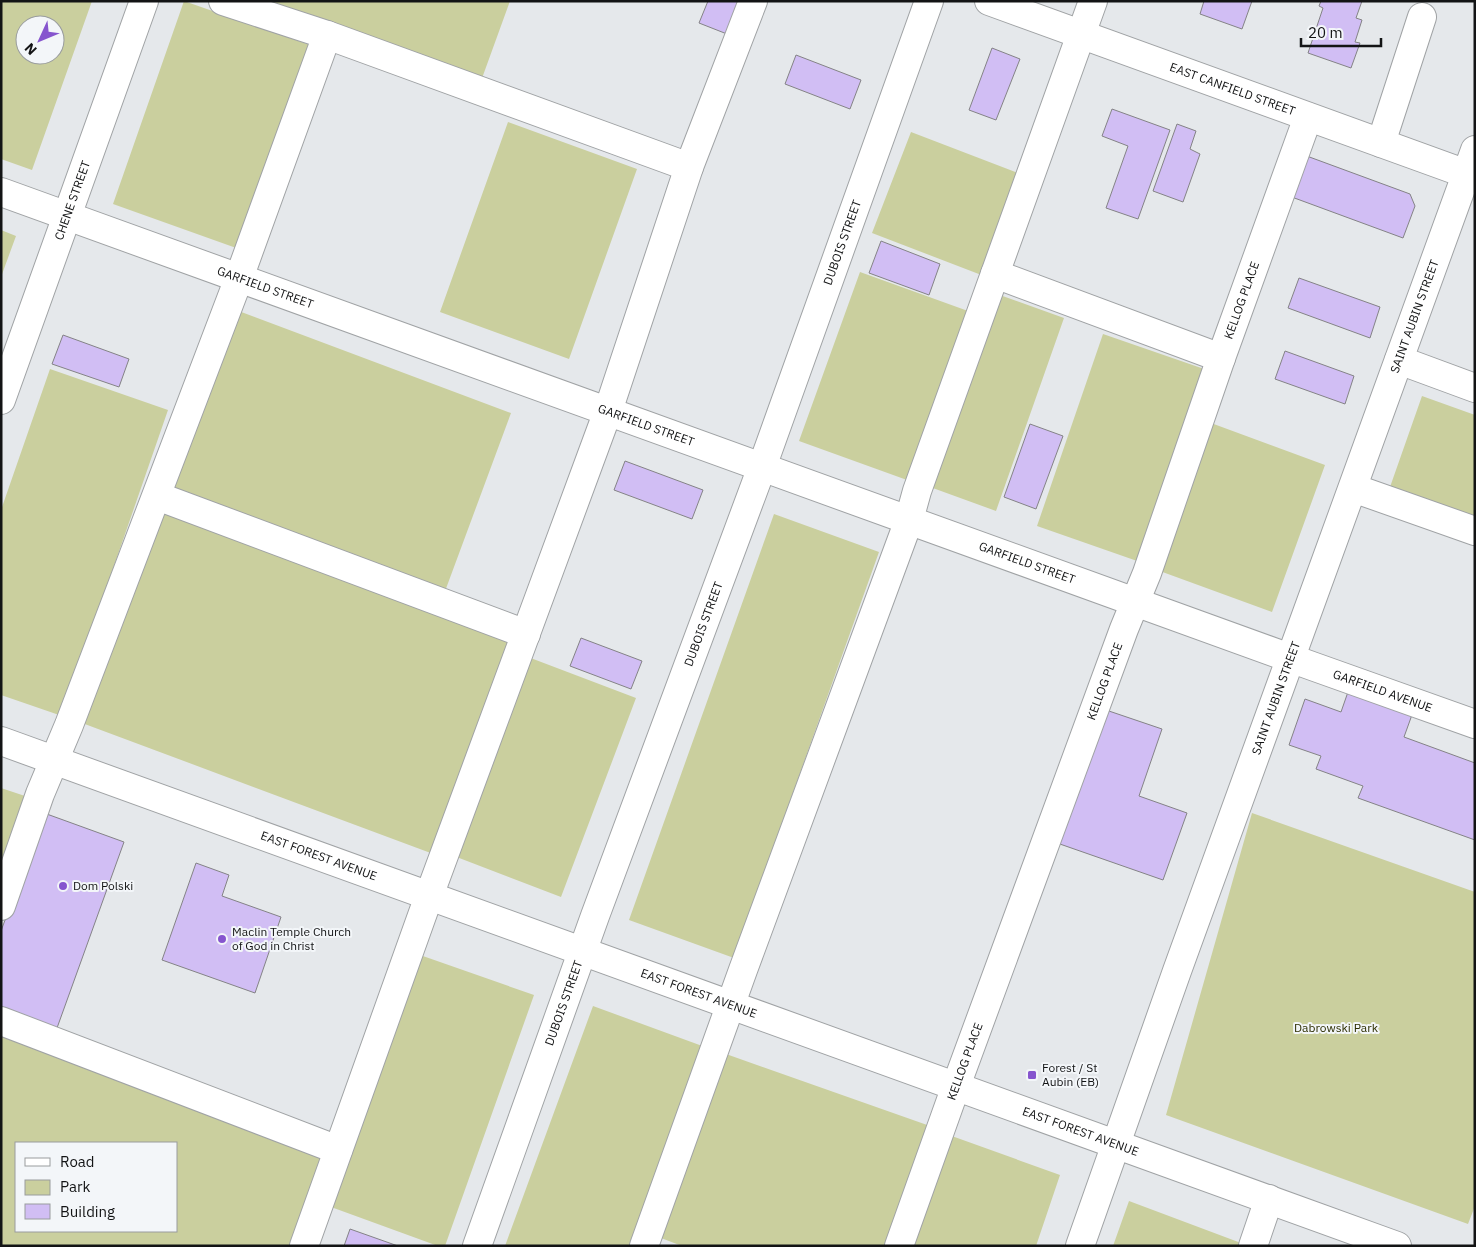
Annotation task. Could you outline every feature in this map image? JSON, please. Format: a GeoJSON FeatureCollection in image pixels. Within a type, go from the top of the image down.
{"type":"FeatureCollection","features":[{"type":"Feature","properties":{"kind":"street","name":"CHENE STREET"},"geometry":{"type":"LineString","coordinates":[[1,400],[144,1]]}},
{"type":"Feature","properties":{"kind":"street"},"geometry":{"type":"LineString","coordinates":[[223,1],[327,35],[689,167]]}},
{"type":"Feature","properties":{"kind":"street"},"geometry":{"type":"LineString","coordinates":[[304,1246],[429,896],[608,411],[689,167],[753,1]]}},
{"type":"Feature","properties":{"kind":"street","name":"DUBOIS STREET"},"geometry":{"type":"LineString","coordinates":[[477,1246],[762,467],[929,1]]}},
{"type":"Feature","properties":{"kind":"street","name":"EAST CANFIELD STREET"},"geometry":{"type":"LineString","coordinates":[[989,1],[1381,143],[1472,167]]}},
{"type":"Feature","properties":{"kind":"street"},"geometry":{"type":"LineString","coordinates":[[644,1246],[730,1005],[908,520],[1093,1]]}},
{"type":"Feature","properties":{"kind":"street"},"geometry":{"type":"LineString","coordinates":[[1381,143],[1422,17]]}},
{"type":"Feature","properties":{"kind":"street"},"geometry":{"type":"LineString","coordinates":[[1,906],[40,794],[69,725],[239,278],[327,35]]}},
{"type":"Feature","properties":{"kind":"street","name":"KELLOG PLACE"},"geometry":{"type":"LineString","coordinates":[[899,1246],[956,1086],[1135,602],[1308,117]]}},
{"type":"Feature","properties":{"kind":"street","name":"SAINT AUBIN STREET"},"geometry":{"type":"LineString","coordinates":[[1080,1246],[1177,971],[1399,360],[1472,167]]}},
{"type":"Feature","properties":{"kind":"street","name":"GARFIELD STREET"},"geometry":{"type":"LineString","coordinates":[[1,192],[1291,659]]}},
{"type":"Feature","properties":{"kind":"street"},"geometry":{"type":"LineString","coordinates":[[995,274],[1221,358]]}},
{"type":"Feature","properties":{"kind":"street"},"geometry":{"type":"LineString","coordinates":[[1399,360],[1475,388]]}},
{"type":"Feature","properties":{"kind":"street"},"geometry":{"type":"LineString","coordinates":[[1353,488],[1475,531]]}},
{"type":"Feature","properties":{"kind":"street"},"geometry":{"type":"LineString","coordinates":[[156,496],[526,634]]}},
{"type":"Feature","properties":{"kind":"street","name":"GARFIELD AVENUE"},"geometry":{"type":"LineString","coordinates":[[1291,659],[1475,724]]}},
{"type":"Feature","properties":{"kind":"street","name":"EAST FOREST AVENUE"},"geometry":{"type":"LineString","coordinates":[[1,741],[1397,1246]]}},
{"type":"Feature","properties":{"kind":"street"},"geometry":{"type":"LineString","coordinates":[[1,1021],[338,1150]]}},
{"type":"Feature","properties":{"kind":"street"},"geometry":{"type":"LineString","coordinates":[[1253,1246],[1269,1199]]}},
{"type":"Feature","properties":{"kind":"green space"},"geometry":{"type":"Polygon","coordinates":[[[1,1],[92,1],[32,170],[1,159],[1,1]]]}},
{"type":"Feature","properties":{"kind":"green space"},"geometry":{"type":"Polygon","coordinates":[[[184,1],[310,45],[239,249],[113,204],[184,1]]]}},
{"type":"Feature","properties":{"kind":"green space"},"geometry":{"type":"Polygon","coordinates":[[[259,1],[510,1],[481,81],[259,1]]]}},
{"type":"Feature","properties":{"kind":"green space"},"geometry":{"type":"Polygon","coordinates":[[[508,122],[637,169],[569,359],[440,312],[508,122]]]}},
{"type":"Feature","properties":{"kind":"green space"},"geometry":{"type":"Polygon","coordinates":[[[911,132],[1023,175],[984,276],[872,233],[911,132]]]}},
{"type":"Feature","properties":{"kind":"green space"},"geometry":{"type":"Polygon","coordinates":[[[1,230],[16,236],[1,277],[1,230]]]}},
{"type":"Feature","properties":{"kind":"green space"},"geometry":{"type":"Polygon","coordinates":[[[860,272],[968,311],[907,480],[799,441],[860,272]]]}},
{"type":"Feature","properties":{"kind":"green space"},"geometry":{"type":"Polygon","coordinates":[[[997,294],[1064,318],[996,511],[930,487],[997,294]]]}},
{"type":"Feature","properties":{"kind":"green space"},"geometry":{"type":"Polygon","coordinates":[[[236,310],[511,413],[444,594],[169,491],[236,310]]]}},
{"type":"Feature","properties":{"kind":"green space"},"geometry":{"type":"Polygon","coordinates":[[[1103,334],[1207,370],[1140,562],[1037,526],[1103,334]]]}},
{"type":"Feature","properties":{"kind":"green space"},"geometry":{"type":"Polygon","coordinates":[[[50,369],[168,410],[62,716],[1,695],[1,510],[50,369]]]}},
{"type":"Feature","properties":{"kind":"green space"},"geometry":{"type":"Polygon","coordinates":[[[1422,396],[1475,415],[1475,517],[1390,487],[1422,396]]]}},
{"type":"Feature","properties":{"kind":"green space"},"geometry":{"type":"Polygon","coordinates":[[[1211,423],[1325,465],[1272,612],[1157,570],[1211,423]]]}},
{"type":"Feature","properties":{"kind":"green space"},"geometry":{"type":"Polygon","coordinates":[[[160,510],[515,642],[436,855],[82,723],[160,510]]]}},
{"type":"Feature","properties":{"kind":"green space"},"geometry":{"type":"Polygon","coordinates":[[[774,514],[879,552],[734,958],[629,920],[774,514]]]}},
{"type":"Feature","properties":{"kind":"green space"},"geometry":{"type":"Polygon","coordinates":[[[528,657],[636,698],[561,897],[454,856],[528,657]]]}},
{"type":"Feature","properties":{"kind":"green space"},"geometry":{"type":"Polygon","coordinates":[[[1,788],[31,798],[1,880],[1,788]]]}},
{"type":"Feature","properties":{"kind":"green space","name":"Dabrowski Park"},"geometry":{"type":"Polygon","coordinates":[[[1252,813],[1475,892],[1475,1206],[1468,1224],[1166,1115],[1252,813]]]}},
{"type":"Feature","properties":{"kind":"green space"},"geometry":{"type":"Polygon","coordinates":[[[420,955],[534,995],[445,1246],[438,1246],[331,1207],[420,955]]]}},
{"type":"Feature","properties":{"kind":"green space"},"geometry":{"type":"Polygon","coordinates":[[[593,1006],[705,1047],[633,1246],[505,1246],[593,1006]]]}},
{"type":"Feature","properties":{"kind":"green space"},"geometry":{"type":"Polygon","coordinates":[[[1,1036],[322,1154],[289,1246],[1,1246],[1,1036]]]}},
{"type":"Feature","properties":{"kind":"green space"},"geometry":{"type":"Polygon","coordinates":[[[726,1054],[930,1126],[888,1246],[682,1246],[661,1238],[726,1054]]]}},
{"type":"Feature","properties":{"kind":"green space"},"geometry":{"type":"Polygon","coordinates":[[[949,1135],[1060,1175],[1036,1246],[910,1246],[949,1135]]]}},
{"type":"Feature","properties":{"kind":"green space"},"geometry":{"type":"Polygon","coordinates":[[[1129,1201],[1241,1243],[1240,1246],[1113,1246],[1129,1201]]]}},
{"type":"Feature","properties":{"kind":"building"},"geometry":{"type":"Polygon","coordinates":[[[708,1],[740,1],[727,34],[699,23],[708,1]]]}},
{"type":"Feature","properties":{"kind":"building"},"geometry":{"type":"Polygon","coordinates":[[[1204,1],[1252,1],[1242,29],[1200,14],[1204,1]]]}},
{"type":"Feature","properties":{"kind":"building"},"geometry":{"type":"Polygon","coordinates":[[[1321,1],[1362,1],[1356,18],[1362,20],[1355,42],[1360,43],[1351,68],[1308,53],[1323,8],[1319,6],[1321,1]]]}},
{"type":"Feature","properties":{"kind":"building"},"geometry":{"type":"Polygon","coordinates":[[[992,48],[1020,59],[996,120],[969,110],[992,48]]]}},
{"type":"Feature","properties":{"kind":"building"},"geometry":{"type":"Polygon","coordinates":[[[796,55],[861,80],[850,109],[785,84],[796,55]]]}},
{"type":"Feature","properties":{"kind":"building"},"geometry":{"type":"Polygon","coordinates":[[[1112,109],[1170,130],[1138,219],[1106,208],[1128,146],[1102,136],[1112,109]]]}},
{"type":"Feature","properties":{"kind":"building"},"geometry":{"type":"Polygon","coordinates":[[[1177,124],[1196,131],[1190,149],[1200,154],[1183,202],[1153,191],[1177,124]]]}},
{"type":"Feature","properties":{"kind":"building"},"geometry":{"type":"Polygon","coordinates":[[[1304,155],[1410,194],[1415,206],[1403,238],[1289,196],[1304,155]]]}},
{"type":"Feature","properties":{"kind":"building"},"geometry":{"type":"Polygon","coordinates":[[[881,241],[940,264],[929,295],[869,273],[881,241]]]}},
{"type":"Feature","properties":{"kind":"building"},"geometry":{"type":"Polygon","coordinates":[[[1299,278],[1380,307],[1370,338],[1288,308],[1299,278]]]}},
{"type":"Feature","properties":{"kind":"building"},"geometry":{"type":"Polygon","coordinates":[[[63,335],[129,359],[119,387],[52,364],[63,335]]]}},
{"type":"Feature","properties":{"kind":"building"},"geometry":{"type":"Polygon","coordinates":[[[1285,351],[1354,376],[1345,404],[1275,379],[1285,351]]]}},
{"type":"Feature","properties":{"kind":"building"},"geometry":{"type":"Polygon","coordinates":[[[1030,424],[1063,436],[1036,509],[1004,497],[1030,424]]]}},
{"type":"Feature","properties":{"kind":"building"},"geometry":{"type":"Polygon","coordinates":[[[625,461],[703,490],[692,519],[614,490],[625,461]]]}},
{"type":"Feature","properties":{"kind":"building"},"geometry":{"type":"Polygon","coordinates":[[[581,638],[642,661],[631,689],[570,666],[581,638]]]}},
{"type":"Feature","properties":{"kind":"building"},"geometry":{"type":"Polygon","coordinates":[[[1349,689],[1413,712],[1404,737],[1475,763],[1475,840],[1358,798],[1363,786],[1316,769],[1321,756],[1289,745],[1305,699],[1341,712],[1349,689]]]}},
{"type":"Feature","properties":{"kind":"building"},"geometry":{"type":"Polygon","coordinates":[[[1103,709],[1162,729],[1139,796],[1187,813],[1163,880],[1057,843],[1103,709]]]}},
{"type":"Feature","properties":{"kind":"building","name":"Dom Polski"},"geometry":{"type":"Polygon","coordinates":[[[44,813],[124,842],[57,1028],[1,1007],[1,931],[44,813]]]}},
{"type":"Feature","properties":{"kind":"building","name":"Maclin Temple Church of God in Christ"},"geometry":{"type":"Polygon","coordinates":[[[196,863],[229,875],[222,896],[281,917],[255,993],[162,960],[196,863]]]}},
{"type":"Feature","properties":{"kind":"building"},"geometry":{"type":"Polygon","coordinates":[[[350,1229],[398,1246],[344,1246],[350,1229]]]}},
{"type":"Feature","properties":{"kind":"place","name":"Dom Polski"},"geometry":{"type":"Point","coordinates":[63,886]}},
{"type":"Feature","properties":{"kind":"place","name":"Maclin Temple Church of God in Christ"},"geometry":{"type":"Point","coordinates":[222,939]}},
{"type":"Feature","properties":{"kind":"place","name":"Forest / St Aubin (EB)"},"geometry":{"type":"Point","coordinates":[1032,1075]}}]}
